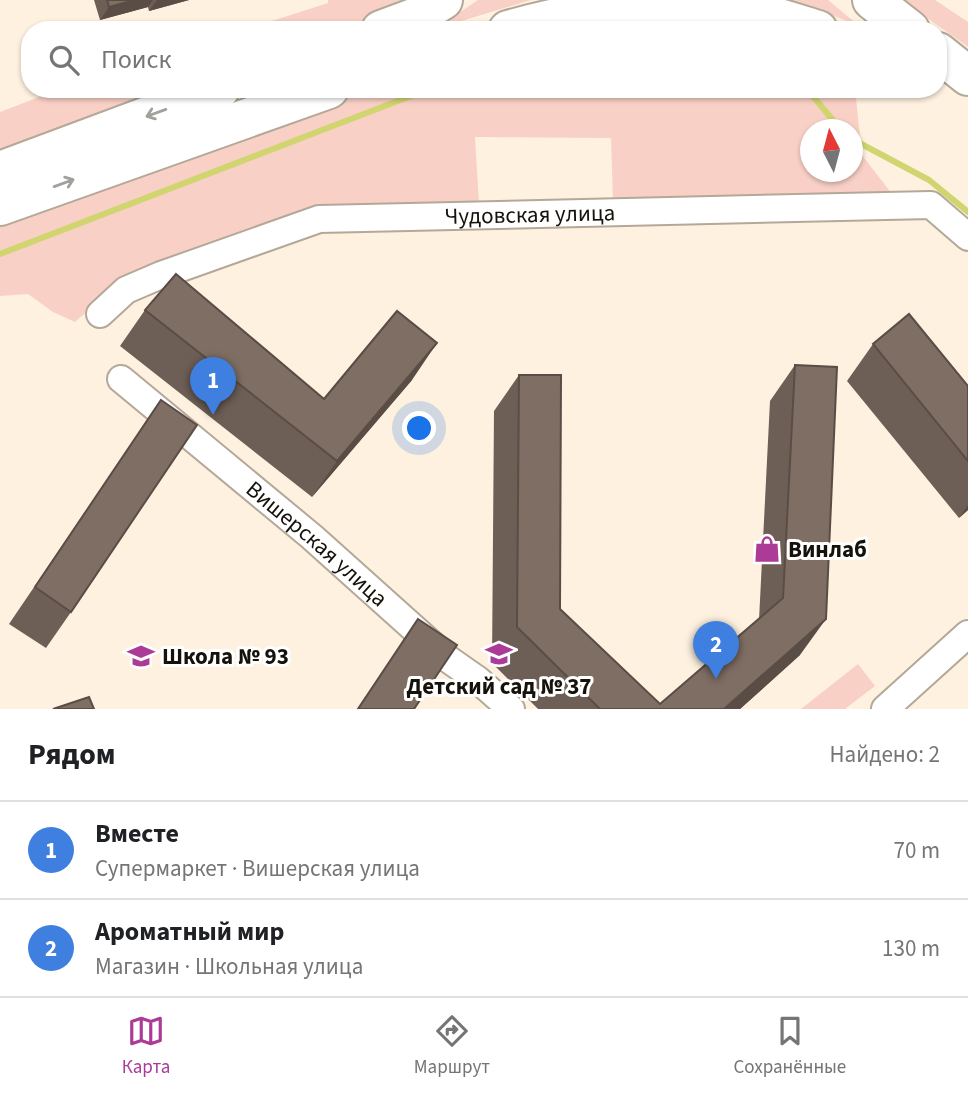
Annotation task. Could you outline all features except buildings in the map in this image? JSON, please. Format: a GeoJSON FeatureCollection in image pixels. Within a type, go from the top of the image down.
{"type":"FeatureCollection","features":[{"type":"Feature","properties":{"kind":"highway"},"geometry":{"type":"LineString","coordinates":[[405,21],[443,0]]}},
{"type":"Feature","properties":{"kind":"highway"},"geometry":{"type":"LineString","coordinates":[[872,0],[899,21]]}},
{"type":"Feature","properties":{"kind":"highway"},"geometry":{"type":"LineString","coordinates":[[540,21],[604,6],[683,1],[729,6],[787,21]]}},
{"type":"Feature","properties":{"kind":"highway"},"geometry":{"type":"LineString","coordinates":[[947,59],[968,76]]}},
{"type":"Feature","properties":{"kind":"highway"},"geometry":{"type":"LineString","coordinates":[[947,79],[968,86]]}},
{"type":"Feature","properties":{"kind":"highway"},"geometry":{"type":"LineString","coordinates":[[0,171],[196,98]]}},
{"type":"Feature","properties":{"kind":"highway"},"geometry":{"type":"LineString","coordinates":[[0,206],[304,98]]}},
{"type":"Feature","properties":{"kind":"street","name":"Чудовская улица"},"geometry":{"type":"LineString","coordinates":[[100,314],[127,290],[161,275],[319,219],[931,205],[968,237]]}},
{"type":"Feature","properties":{"kind":"street","name":"Вишерская улица"},"geometry":{"type":"LineString","coordinates":[[121,379],[312,537],[448,659],[478,680],[511,709]]}},
{"type":"Feature","properties":{"kind":"street"},"geometry":{"type":"LineString","coordinates":[[885,709],[968,634]]}},
{"type":"Feature","properties":{"kind":"shaded area"},"geometry":{"type":"Polygon","coordinates":[[[328,0],[421,0],[378,21],[272,21],[328,3],[328,0]]]}},
{"type":"Feature","properties":{"kind":"shaded area"},"geometry":{"type":"Polygon","coordinates":[[[478,0],[531,0],[461,21],[447,21],[478,0]]]}},
{"type":"Feature","properties":{"kind":"shaded area"},"geometry":{"type":"Polygon","coordinates":[[[791,0],[828,0],[853,21],[791,0]]]}},
{"type":"Feature","properties":{"kind":"shaded area"},"geometry":{"type":"Polygon","coordinates":[[[902,0],[935,0],[968,22],[968,47],[947,32],[947,21],[931,21],[902,0]]]}},
{"type":"Feature","properties":{"kind":"shaded area"},"geometry":{"type":"Polygon","coordinates":[[[683,16],[712,21],[638,21],[683,16]]]}},
{"type":"Feature","properties":{"kind":"shaded area"},"geometry":{"type":"Polygon","coordinates":[[[37,98],[167,98],[0,155],[0,112],[37,98]]]}},
{"type":"Feature","properties":{"kind":"shaded area"},"geometry":{"type":"Polygon","coordinates":[[[344,98],[856,98],[858,119],[800,119],[800,182],[863,182],[863,156],[895,198],[613,201],[611,138],[475,137],[479,204],[299,211],[115,287],[75,322],[53,312],[28,294],[0,296],[0,222],[344,98]]]}},
{"type":"Feature","properties":{"kind":"shaded area"},"geometry":{"type":"Polygon","coordinates":[[[858,664],[875,686],[845,709],[801,709],[858,664]]]}},
{"type":"Feature","properties":{"kind":"waterway"},"geometry":{"type":"LineString","coordinates":[[0,254],[406,98]]}},
{"type":"Feature","properties":{"kind":"waterway"},"geometry":{"type":"LineString","coordinates":[[814,98],[832,119]]}},
{"type":"Feature","properties":{"kind":"waterway"},"geometry":{"type":"LineString","coordinates":[[863,145],[929,180],[968,212]]}},
{"type":"Feature","properties":{"kind":"place","name":"Вместе"},"geometry":{"type":"Point","coordinates":[213,415]}},
{"type":"Feature","properties":{"kind":"place","name":"Винлаб"},"geometry":{"type":"Point","coordinates":[767,549]}},
{"type":"Feature","properties":{"kind":"place","name":"Детский сад № 37"},"geometry":{"type":"Point","coordinates":[499,654]}},
{"type":"Feature","properties":{"kind":"place","name":"Школа № 93"},"geometry":{"type":"Point","coordinates":[141,656]}},
{"type":"Feature","properties":{"kind":"place","name":"Ароматный мир"},"geometry":{"type":"Point","coordinates":[716,679]}}]}
